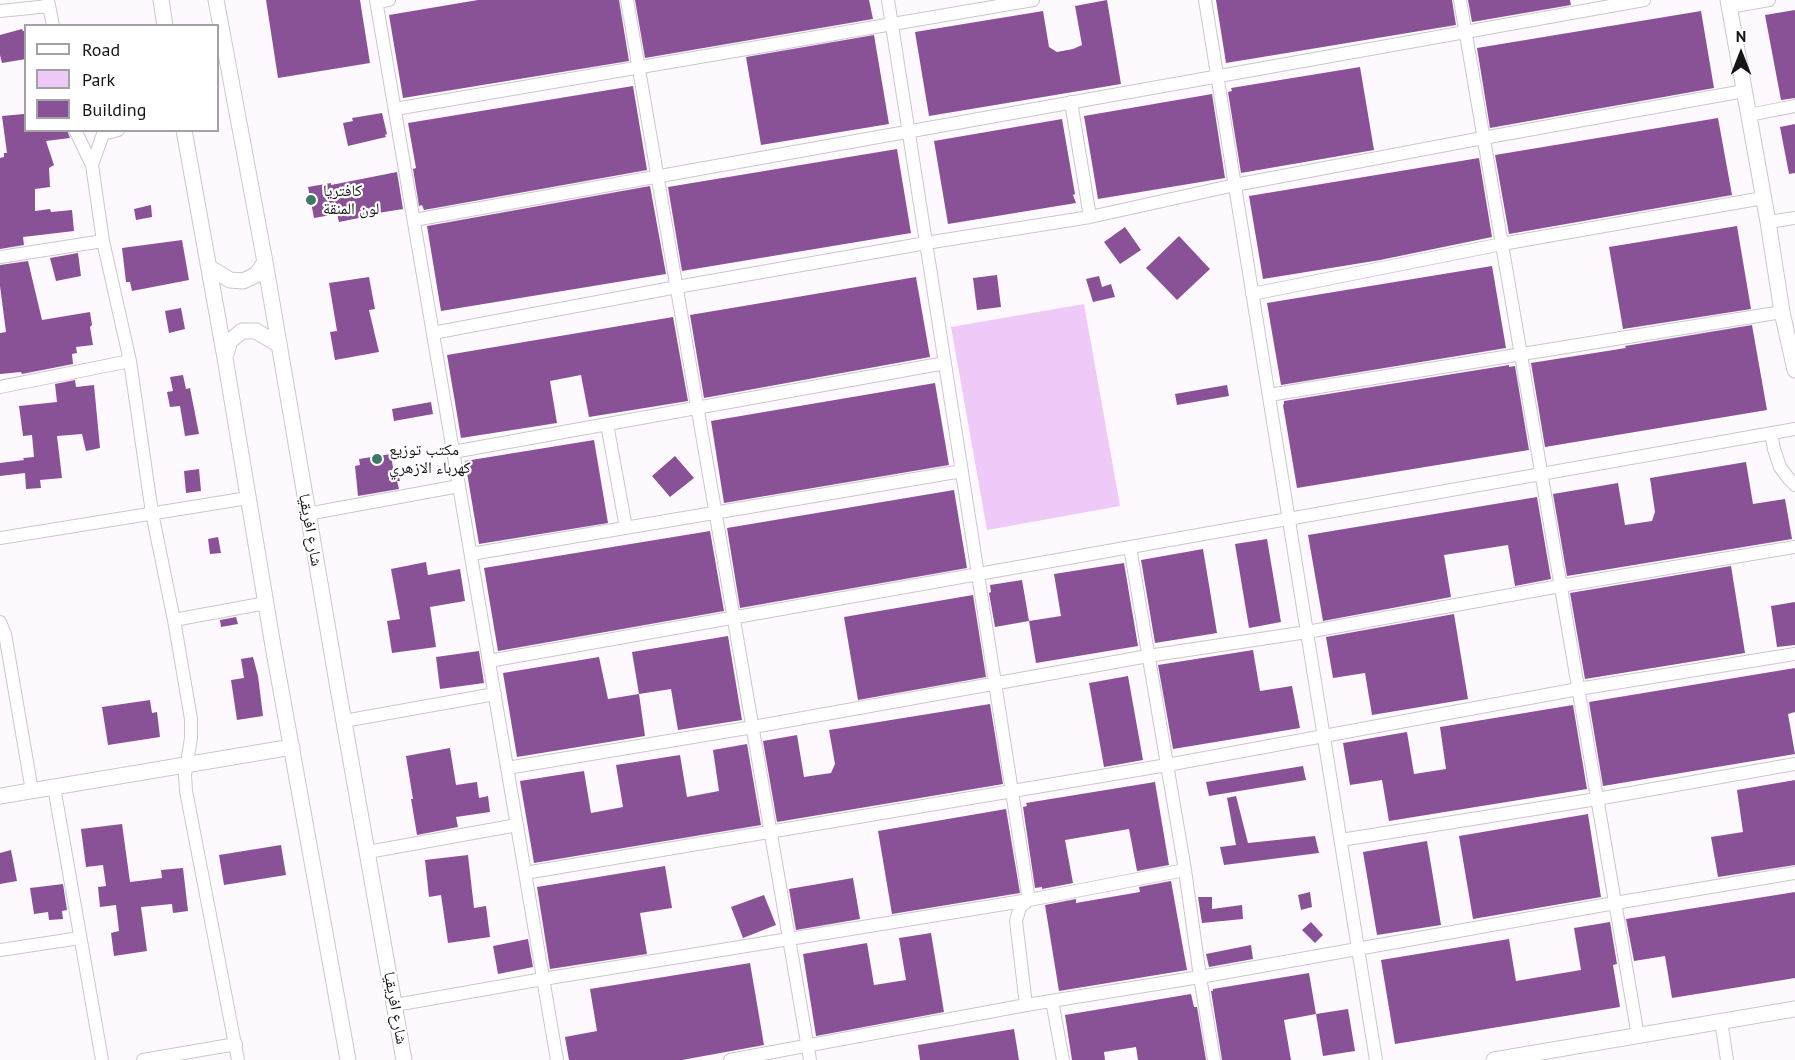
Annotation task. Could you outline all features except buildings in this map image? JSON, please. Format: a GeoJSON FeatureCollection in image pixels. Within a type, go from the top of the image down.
{"type":"FeatureCollection","features":[{"type":"Feature","properties":{"kind":"street"},"geometry":{"type":"LineString","coordinates":[[160,0],[165,24]]}},
{"type":"Feature","properties":{"kind":"street","name":"شارع افريقيا"},"geometry":{"type":"LineString","coordinates":[[216,0],[265,262],[307,514],[395,1005],[401,1056]]}},
{"type":"Feature","properties":{"kind":"street"},"geometry":{"type":"LineString","coordinates":[[627,0],[810,1060]]}},
{"type":"Feature","properties":{"kind":"street"},"geometry":{"type":"LineString","coordinates":[[888,0],[1029,900]]}},
{"type":"Feature","properties":{"kind":"street"},"geometry":{"type":"LineString","coordinates":[[395,109],[1033,0]]}},
{"type":"Feature","properties":{"kind":"street"},"geometry":{"type":"LineString","coordinates":[[1205,0],[1376,1060]]}},
{"type":"Feature","properties":{"kind":"street"},"geometry":{"type":"LineString","coordinates":[[1460,0],[1638,1036]]}},
{"type":"Feature","properties":{"kind":"street"},"geometry":{"type":"LineString","coordinates":[[414,220],[1644,0]]}},
{"type":"Feature","properties":{"kind":"street"},"geometry":{"type":"LineString","coordinates":[[1769,0],[1728,3],[1782,312],[1795,370]]}},
{"type":"Feature","properties":{"kind":"street"},"geometry":{"type":"LineString","coordinates":[[381,1],[395,109],[557,1060]]}},
{"type":"Feature","properties":{"kind":"street"},"geometry":{"type":"LineString","coordinates":[[0,11],[48,3],[53,24]]}},
{"type":"Feature","properties":{"kind":"street"},"geometry":{"type":"LineString","coordinates":[[433,333],[926,243],[1090,217],[1235,185],[1744,91]]}},
{"type":"Feature","properties":{"kind":"street"},"geometry":{"type":"LineString","coordinates":[[1071,102],[1090,217]]}},
{"type":"Feature","properties":{"kind":"street"},"geometry":{"type":"LineString","coordinates":[[1749,115],[1795,106]]}},
{"type":"Feature","properties":{"kind":"street"},"geometry":{"type":"LineString","coordinates":[[76,132],[92,165],[103,242],[130,361],[152,513],[191,719],[191,738],[185,775],[188,804],[238,1060]]}},
{"type":"Feature","properties":{"kind":"street"},"geometry":{"type":"LineString","coordinates":[[92,165],[103,134],[110,132]]}},
{"type":"Feature","properties":{"kind":"street"},"geometry":{"type":"LineString","coordinates":[[184,132],[210,268],[266,603],[349,1057]]}},
{"type":"Feature","properties":{"kind":"street"},"geometry":{"type":"LineString","coordinates":[[1252,294],[1502,244],[1763,198]]}},
{"type":"Feature","properties":{"kind":"street"},"geometry":{"type":"LineString","coordinates":[[1768,222],[1795,218]]}},
{"type":"Feature","properties":{"kind":"street"},"geometry":{"type":"LineString","coordinates":[[0,257],[103,242]]}},
{"type":"Feature","properties":{"kind":"street"},"geometry":{"type":"LineString","coordinates":[[210,268],[230,280],[243,281],[256,275],[265,262]]}},
{"type":"Feature","properties":{"kind":"street"},"geometry":{"type":"LineString","coordinates":[[1269,395],[1782,312]]}},
{"type":"Feature","properties":{"kind":"street"},"geometry":{"type":"LineString","coordinates":[[225,358],[231,341],[242,331],[256,331],[279,345]]}},
{"type":"Feature","properties":{"kind":"street"},"geometry":{"type":"LineString","coordinates":[[0,387],[130,361]]}},
{"type":"Feature","properties":{"kind":"street"},"geometry":{"type":"LineString","coordinates":[[453,452],[945,363]]}},
{"type":"Feature","properties":{"kind":"street"},"geometry":{"type":"LineString","coordinates":[[607,424],[626,528]]}},
{"type":"Feature","properties":{"kind":"street"},"geometry":{"type":"LineString","coordinates":[[489,661],[1795,429]]}},
{"type":"Feature","properties":{"kind":"street"},"geometry":{"type":"LineString","coordinates":[[1770,433],[1780,467],[1795,485]]}},
{"type":"Feature","properties":{"kind":"street"},"geometry":{"type":"LineString","coordinates":[[471,554],[962,471]]}},
{"type":"Feature","properties":{"kind":"street"},"geometry":{"type":"LineString","coordinates":[[307,514],[459,486]]}},
{"type":"Feature","properties":{"kind":"street"},"geometry":{"type":"LineString","coordinates":[[0,538],[248,498]]}},
{"type":"Feature","properties":{"kind":"street"},"geometry":{"type":"LineString","coordinates":[[1130,547],[1185,870],[1214,1060]]}},
{"type":"Feature","properties":{"kind":"street"},"geometry":{"type":"LineString","coordinates":[[507,768],[753,727],[995,682],[1307,632],[1560,586],[1795,547]]}},
{"type":"Feature","properties":{"kind":"street"},"geometry":{"type":"LineString","coordinates":[[174,620],[266,603]]}},
{"type":"Feature","properties":{"kind":"street"},"geometry":{"type":"LineString","coordinates":[[0,622],[5,634],[32,791]]}},
{"type":"Feature","properties":{"kind":"street"},"geometry":{"type":"LineString","coordinates":[[525,873],[1167,765],[1578,689],[1795,654]]}},
{"type":"Feature","properties":{"kind":"street"},"geometry":{"type":"LineString","coordinates":[[344,721],[495,694]]}},
{"type":"Feature","properties":{"kind":"street"},"geometry":{"type":"LineString","coordinates":[[0,796],[292,747]]}},
{"type":"Feature","properties":{"kind":"street"},"geometry":{"type":"LineString","coordinates":[[1341,840],[1597,800],[1795,764]]}},
{"type":"Feature","properties":{"kind":"street"},"geometry":{"type":"LineString","coordinates":[[54,787],[102,1060]]}},
{"type":"Feature","properties":{"kind":"street"},"geometry":{"type":"LineString","coordinates":[[368,852],[517,825]]}},
{"type":"Feature","properties":{"kind":"street"},"geometry":{"type":"LineString","coordinates":[[395,1005],[1029,900],[1185,870]]}},
{"type":"Feature","properties":{"kind":"street"},"geometry":{"type":"LineString","coordinates":[[730,1060],[1026,1005],[1200,977],[1795,873]]}},
{"type":"Feature","properties":{"kind":"street"},"geometry":{"type":"LineString","coordinates":[[1026,1005],[1016,921],[1020,907],[1029,900]]}},
{"type":"Feature","properties":{"kind":"street"},"geometry":{"type":"LineString","coordinates":[[0,950],[80,938]]}},
{"type":"Feature","properties":{"kind":"street"},"geometry":{"type":"LineString","coordinates":[[1052,1001],[1063,1060]]}},
{"type":"Feature","properties":{"kind":"street"},"geometry":{"type":"LineString","coordinates":[[1494,1060],[1795,1009]]}},
{"type":"Feature","properties":{"kind":"street"},"geometry":{"type":"LineString","coordinates":[[1721,1021],[1727,1060]]}},
{"type":"Feature","properties":{"kind":"street"},"geometry":{"type":"LineString","coordinates":[[143,1060],[236,1044]]}},
{"type":"Feature","properties":{"kind":"green space"},"geometry":{"type":"Polygon","coordinates":[[[1084,304],[1120,506],[987,530],[951,327],[1084,304]]]}},
{"type":"Feature","properties":{"kind":"place","name":"كافتريا لون المنقة"},"geometry":{"type":"Point","coordinates":[311,200]}},
{"type":"Feature","properties":{"kind":"place","name":"مكتب توزيع كهرباء الازهري"},"geometry":{"type":"Point","coordinates":[377,459]}}]}
